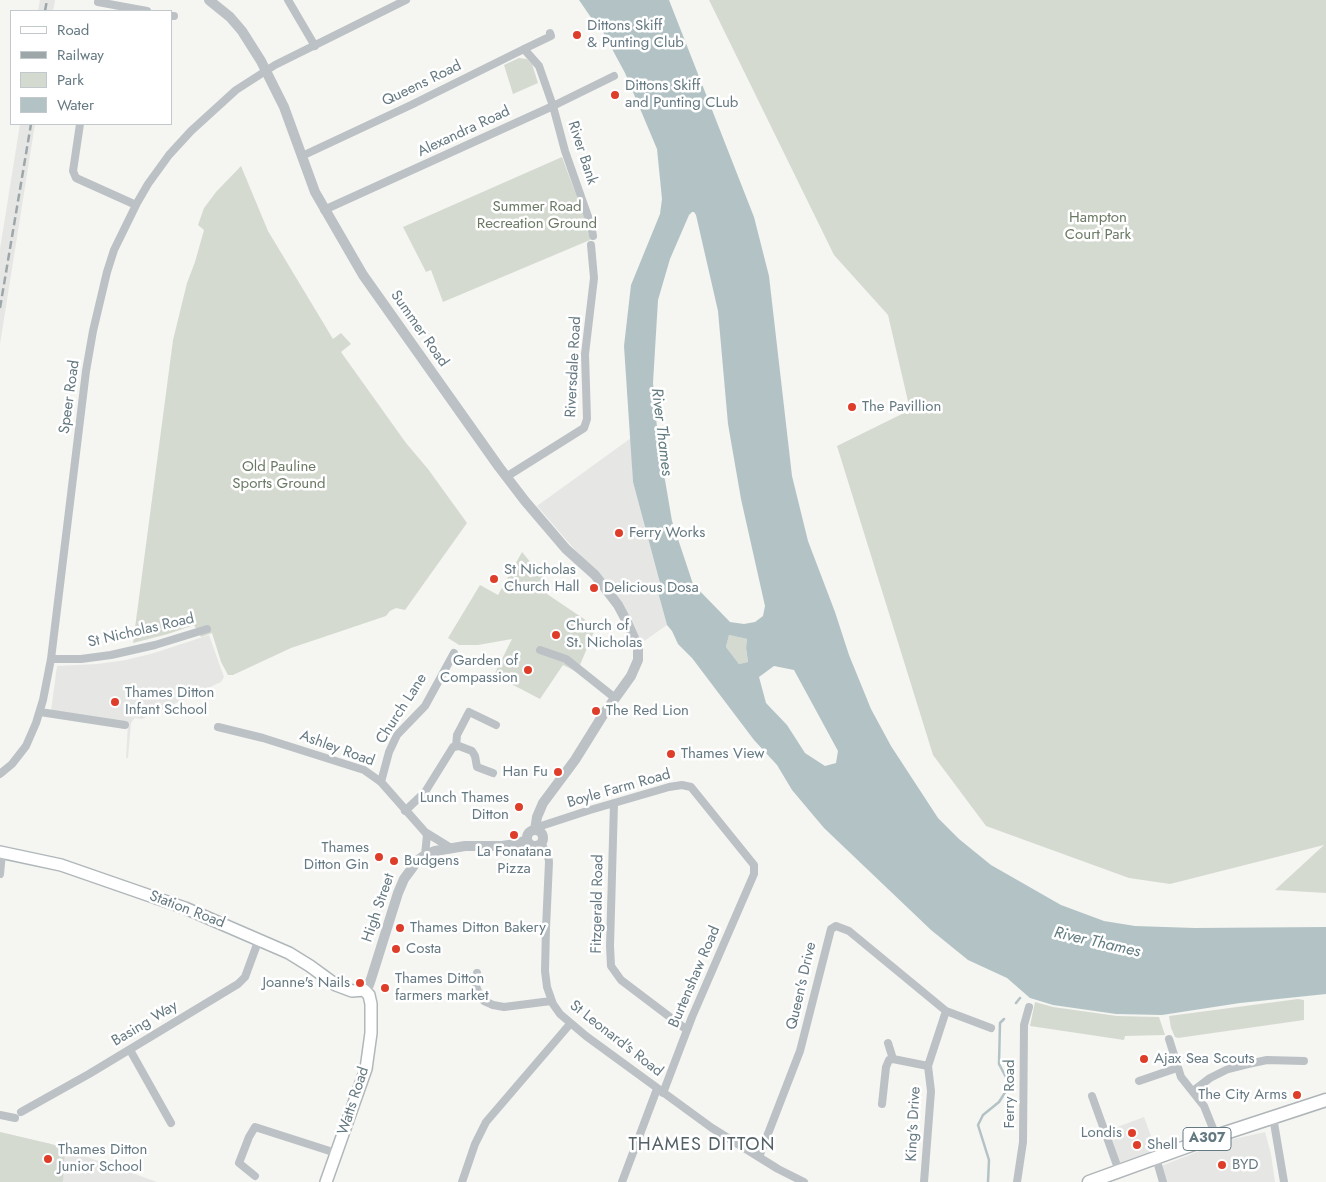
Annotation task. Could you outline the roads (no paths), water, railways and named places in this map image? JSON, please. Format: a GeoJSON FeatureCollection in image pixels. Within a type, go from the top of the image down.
{"type":"FeatureCollection","features":[{"type":"Feature","properties":{"kind":"main road","name":"Station Road"},"geometry":{"type":"LineString","coordinates":[[1,853],[45,861],[81,871],[186,908],[259,939],[300,960],[336,985],[352,990],[364,990]]}},
{"type":"Feature","properties":{"kind":"main road","name":"Watts Road"},"geometry":{"type":"LineString","coordinates":[[326,1182],[363,1082],[368,1058],[371,1004],[369,995],[364,990]]}},
{"type":"Feature","properties":{"kind":"main road","name":"A307"},"geometry":{"type":"LineString","coordinates":[[1089,1182],[1216,1136],[1326,1100]]}},
{"type":"Feature","properties":{"kind":"street","name":"Summer Road"},"geometry":{"type":"LineString","coordinates":[[209,0],[230,17],[242,30],[261,61],[284,107],[314,192],[363,275],[529,507],[566,549],[594,576],[618,605],[638,647],[639,654],[631,676],[615,698]]}},
{"type":"Feature","properties":{"kind":"street"},"geometry":{"type":"LineString","coordinates":[[288,0],[315,46]]}},
{"type":"Feature","properties":{"kind":"street","name":"Speer Road"},"geometry":{"type":"LineString","coordinates":[[0,774],[12,764],[26,746],[40,712],[51,659],[86,371],[93,331],[106,272],[114,250],[136,205],[148,184],[169,155],[191,131],[236,90],[265,72],[406,0]]}},
{"type":"Feature","properties":{"kind":"street"},"geometry":{"type":"LineString","coordinates":[[98,1],[142,10]]}},
{"type":"Feature","properties":{"kind":"street","name":"Queens Road"},"geometry":{"type":"LineString","coordinates":[[302,156],[524,49],[550,36],[550,33]]}},
{"type":"Feature","properties":{"kind":"street","name":"River Bank"},"geometry":{"type":"LineString","coordinates":[[524,49],[538,66],[553,106],[564,151],[585,205],[593,236]]}},
{"type":"Feature","properties":{"kind":"street","name":"Alexandra Road"},"geometry":{"type":"LineString","coordinates":[[324,210],[553,106],[614,76]]}},
{"type":"Feature","properties":{"kind":"street"},"geometry":{"type":"LineString","coordinates":[[80,125],[73,171],[76,178],[136,205]]}},
{"type":"Feature","properties":{"kind":"street","name":"Riversdale Road"},"geometry":{"type":"LineString","coordinates":[[506,477],[584,428],[587,420],[585,354],[594,278],[591,245]]}},
{"type":"Feature","properties":{"kind":"street","name":"St Nicholas Road"},"geometry":{"type":"LineString","coordinates":[[51,659],[81,659],[111,655],[156,645],[207,629]]}},
{"type":"Feature","properties":{"kind":"street"},"geometry":{"type":"LineString","coordinates":[[536,831],[528,833],[527,840],[534,846],[540,843],[542,838],[536,831],[543,803],[575,760],[615,698],[566,659],[540,650]]}},
{"type":"Feature","properties":{"kind":"street","name":"Church Lane"},"geometry":{"type":"LineString","coordinates":[[381,782],[389,752],[398,735],[425,706],[454,653]]}},
{"type":"Feature","properties":{"kind":"street"},"geometry":{"type":"LineString","coordinates":[[40,712],[116,728],[125,725]]}},
{"type":"Feature","properties":{"kind":"street"},"geometry":{"type":"LineString","coordinates":[[405,811],[425,792],[448,752],[456,746],[457,735],[469,712],[496,725]]}},
{"type":"Feature","properties":{"kind":"street","name":"Ashley Road"},"geometry":{"type":"LineString","coordinates":[[218,727],[264,738],[364,770],[381,782],[425,832],[451,848]]}},
{"type":"Feature","properties":{"kind":"street"},"geometry":{"type":"LineString","coordinates":[[456,746],[472,751],[477,767],[493,773]]}},
{"type":"Feature","properties":{"kind":"street","name":"Boyle Farm Road"},"geometry":{"type":"LineString","coordinates":[[536,831],[546,824],[614,803],[669,787],[688,786],[698,795],[752,862],[755,868],[754,874]]}},
{"type":"Feature","properties":{"kind":"street","name":"Fitzgerald Road"},"geometry":{"type":"LineString","coordinates":[[614,803],[611,966],[621,980],[687,1030]]}},
{"type":"Feature","properties":{"kind":"street"},"geometry":{"type":"LineString","coordinates":[[425,832],[427,835],[425,855],[451,848],[484,845],[502,846],[527,840]]}},
{"type":"Feature","properties":{"kind":"street","name":"St Leonard's Road"},"geometry":{"type":"LineString","coordinates":[[540,843],[548,854],[549,862],[545,971],[551,1001],[560,1014],[570,1024],[712,1128],[758,1157],[804,1182]]}},
{"type":"Feature","properties":{"kind":"street"},"geometry":{"type":"LineString","coordinates":[[0,874],[1,853]]}},
{"type":"Feature","properties":{"kind":"street","name":"High Street"},"geometry":{"type":"LineString","coordinates":[[364,990],[369,985],[404,879],[412,866],[425,855]]}},
{"type":"Feature","properties":{"kind":"street","name":"Burtenshaw Road"},"geometry":{"type":"LineString","coordinates":[[622,1182],[754,874]]}},
{"type":"Feature","properties":{"kind":"street","name":"Queen's Drive"},"geometry":{"type":"LineString","coordinates":[[758,1157],[800,1051],[831,929],[836,926],[849,931],[946,1011]]}},
{"type":"Feature","properties":{"kind":"street","name":"Basing Way"},"geometry":{"type":"LineString","coordinates":[[21,1112],[130,1050],[242,981],[259,939]]}},
{"type":"Feature","properties":{"kind":"street"},"geometry":{"type":"LineString","coordinates":[[486,982],[477,977],[476,986],[484,1001],[493,1005],[504,1007],[551,1001]]}},
{"type":"Feature","properties":{"kind":"street","name":"Ferry Road"},"geometry":{"type":"LineString","coordinates":[[1017,1182],[1023,1142],[1024,1026],[1029,1007]]}},
{"type":"Feature","properties":{"kind":"street"},"geometry":{"type":"LineString","coordinates":[[946,1011],[991,1028]]}},
{"type":"Feature","properties":{"kind":"street","name":"King's Drive"},"geometry":{"type":"LineString","coordinates":[[924,1182],[931,1092],[928,1066],[946,1011]]}},
{"type":"Feature","properties":{"kind":"street"},"geometry":{"type":"LineString","coordinates":[[462,1182],[475,1144],[486,1122],[570,1024]]}},
{"type":"Feature","properties":{"kind":"street"},"geometry":{"type":"LineString","coordinates":[[1169,1040],[1181,1077],[1204,1106],[1216,1136]]}},
{"type":"Feature","properties":{"kind":"street"},"geometry":{"type":"LineString","coordinates":[[888,1043],[893,1059]]}},
{"type":"Feature","properties":{"kind":"street"},"geometry":{"type":"LineString","coordinates":[[130,1050],[171,1123]]}},
{"type":"Feature","properties":{"kind":"street"},"geometry":{"type":"LineString","coordinates":[[882,1104],[886,1067],[889,1060],[893,1059],[928,1066]]}},
{"type":"Feature","properties":{"kind":"street"},"geometry":{"type":"LineString","coordinates":[[1193,1091],[1210,1078],[1228,1069],[1267,1060],[1304,1061]]}},
{"type":"Feature","properties":{"kind":"street"},"geometry":{"type":"LineString","coordinates":[[1139,1081],[1178,1068]]}},
{"type":"Feature","properties":{"kind":"street"},"geometry":{"type":"LineString","coordinates":[[1092,1096],[1119,1171]]}},
{"type":"Feature","properties":{"kind":"street"},"geometry":{"type":"LineString","coordinates":[[0,1115],[15,1118]]}},
{"type":"Feature","properties":{"kind":"street"},"geometry":{"type":"LineString","coordinates":[[1273,1117],[1284,1182]]}},
{"type":"Feature","properties":{"kind":"street"},"geometry":{"type":"LineString","coordinates":[[255,1176],[239,1163],[248,1137],[256,1127],[336,1153]]}},
{"type":"Feature","properties":{"kind":"street"},"geometry":{"type":"LineString","coordinates":[[1156,1158],[1163,1182]]}},
{"type":"Feature","properties":{"kind":"water","name":"River Thames"},"geometry":{"type":"Polygon","coordinates":[[[579,0],[669,0],[754,217],[769,276],[792,476],[808,541],[849,655],[871,709],[891,746],[938,818],[959,839],[991,865],[1061,905],[1104,921],[1135,926],[1195,928],[1326,927],[1326,994],[1240,1003],[1162,1015],[1116,1014],[1053,1005],[1030,998],[1007,978],[968,960],[931,930],[824,828],[792,790],[777,765],[754,740],[692,658],[678,644],[667,625],[656,585],[660,583],[633,482],[624,346],[631,285],[660,214],[662,199],[657,149],[625,73],[596,19],[592,19],[579,0]],[[692,212],[670,259],[658,300],[653,383],[658,439],[672,521],[693,584],[730,622],[744,624],[755,622],[763,616],[765,606],[741,499],[728,424],[718,311],[696,215],[692,212]],[[729,635],[726,647],[739,664],[748,662],[747,639],[729,635]],[[774,666],[759,677],[766,703],[787,725],[805,753],[825,766],[836,763],[838,751],[794,670],[774,666]]]}},
{"type":"Feature","properties":{"kind":"waterway"},"geometry":{"type":"LineString","coordinates":[[1016,1003],[1020,998]]}},
{"type":"Feature","properties":{"kind":"waterway"},"geometry":{"type":"LineString","coordinates":[[988,1182],[989,1160],[978,1125],[983,1115],[999,1102],[1008,1088],[1008,1081],[999,1064],[1000,1023],[1004,1019]]}},
{"type":"Feature","properties":{"kind":"railway"},"geometry":{"type":"LineString","coordinates":[[45,10],[47,0]]}},
{"type":"Feature","properties":{"kind":"railway"},"geometry":{"type":"LineString","coordinates":[[0,308],[31,125]]}},
{"type":"Feature","properties":{"kind":"place","name":"Dittons Skiff & Punting Club"},"geometry":{"type":"Point","coordinates":[577,35]}},
{"type":"Feature","properties":{"kind":"place","name":"Dittons Skiff and Punting CLub"},"geometry":{"type":"Point","coordinates":[615,95]}},
{"type":"Feature","properties":{"kind":"place","name":"The Pavillion"},"geometry":{"type":"Point","coordinates":[852,407]}},
{"type":"Feature","properties":{"kind":"place","name":"Ferry Works"},"geometry":{"type":"Point","coordinates":[619,533]}},
{"type":"Feature","properties":{"kind":"place","name":"St Nicholas Church Hall"},"geometry":{"type":"Point","coordinates":[494,579]}},
{"type":"Feature","properties":{"kind":"place","name":"Delicious Dosa"},"geometry":{"type":"Point","coordinates":[594,588]}},
{"type":"Feature","properties":{"kind":"place","name":"Church of St. Nicholas"},"geometry":{"type":"Point","coordinates":[556,635]}},
{"type":"Feature","properties":{"kind":"place","name":"Garden of Compassion"},"geometry":{"type":"Point","coordinates":[528,670]}},
{"type":"Feature","properties":{"kind":"place","name":"Thames Ditton Infant School"},"geometry":{"type":"Point","coordinates":[115,702]}},
{"type":"Feature","properties":{"kind":"place","name":"The Red Lion"},"geometry":{"type":"Point","coordinates":[596,711]}},
{"type":"Feature","properties":{"kind":"place","name":"Thames View"},"geometry":{"type":"Point","coordinates":[671,754]}},
{"type":"Feature","properties":{"kind":"place","name":"Han Fu"},"geometry":{"type":"Point","coordinates":[558,772]}},
{"type":"Feature","properties":{"kind":"place","name":"Lunch Thames Ditton"},"geometry":{"type":"Point","coordinates":[519,807]}},
{"type":"Feature","properties":{"kind":"place","name":"La Fonatana Pizza"},"geometry":{"type":"Point","coordinates":[514,835]}},
{"type":"Feature","properties":{"kind":"place","name":"Thames Ditton Gin"},"geometry":{"type":"Point","coordinates":[379,857]}},
{"type":"Feature","properties":{"kind":"place","name":"Budgens"},"geometry":{"type":"Point","coordinates":[394,861]}},
{"type":"Feature","properties":{"kind":"place","name":"Thames Ditton Bakery"},"geometry":{"type":"Point","coordinates":[400,928]}},
{"type":"Feature","properties":{"kind":"place","name":"Costa"},"geometry":{"type":"Point","coordinates":[396,949]}},
{"type":"Feature","properties":{"kind":"place","name":"Joanne's Nails"},"geometry":{"type":"Point","coordinates":[360,983]}},
{"type":"Feature","properties":{"kind":"place","name":"Thames Ditton farmers market"},"geometry":{"type":"Point","coordinates":[385,988]}},
{"type":"Feature","properties":{"kind":"place","name":"Ajax Sea Scouts"},"geometry":{"type":"Point","coordinates":[1144,1059]}},
{"type":"Feature","properties":{"kind":"place","name":"The City Arms"},"geometry":{"type":"Point","coordinates":[1297,1095]}},
{"type":"Feature","properties":{"kind":"place","name":"Londis"},"geometry":{"type":"Point","coordinates":[1132,1133]}},
{"type":"Feature","properties":{"kind":"place","name":"Shell"},"geometry":{"type":"Point","coordinates":[1137,1145]}},
{"type":"Feature","properties":{"kind":"place","name":"Thames Ditton Junior School"},"geometry":{"type":"Point","coordinates":[48,1159]}},
{"type":"Feature","properties":{"kind":"place","name":"BYD"},"geometry":{"type":"Point","coordinates":[1222,1165]}},
{"type":"Feature","properties":{"kind":"district","name":"THAMES DITTON"},"geometry":{"type":"Point","coordinates":[702,1146]}},
{"type":"Feature","properties":{"kind":"park label","name":"Summer Road Recreation Ground"},"geometry":{"type":"Point","coordinates":[537,216]}},
{"type":"Feature","properties":{"kind":"park label","name":"Hampton Court Park"},"geometry":{"type":"Point","coordinates":[1098,226]}},
{"type":"Feature","properties":{"kind":"park label","name":"Old Pauline Sports Ground"},"geometry":{"type":"Point","coordinates":[279,476]}}]}
